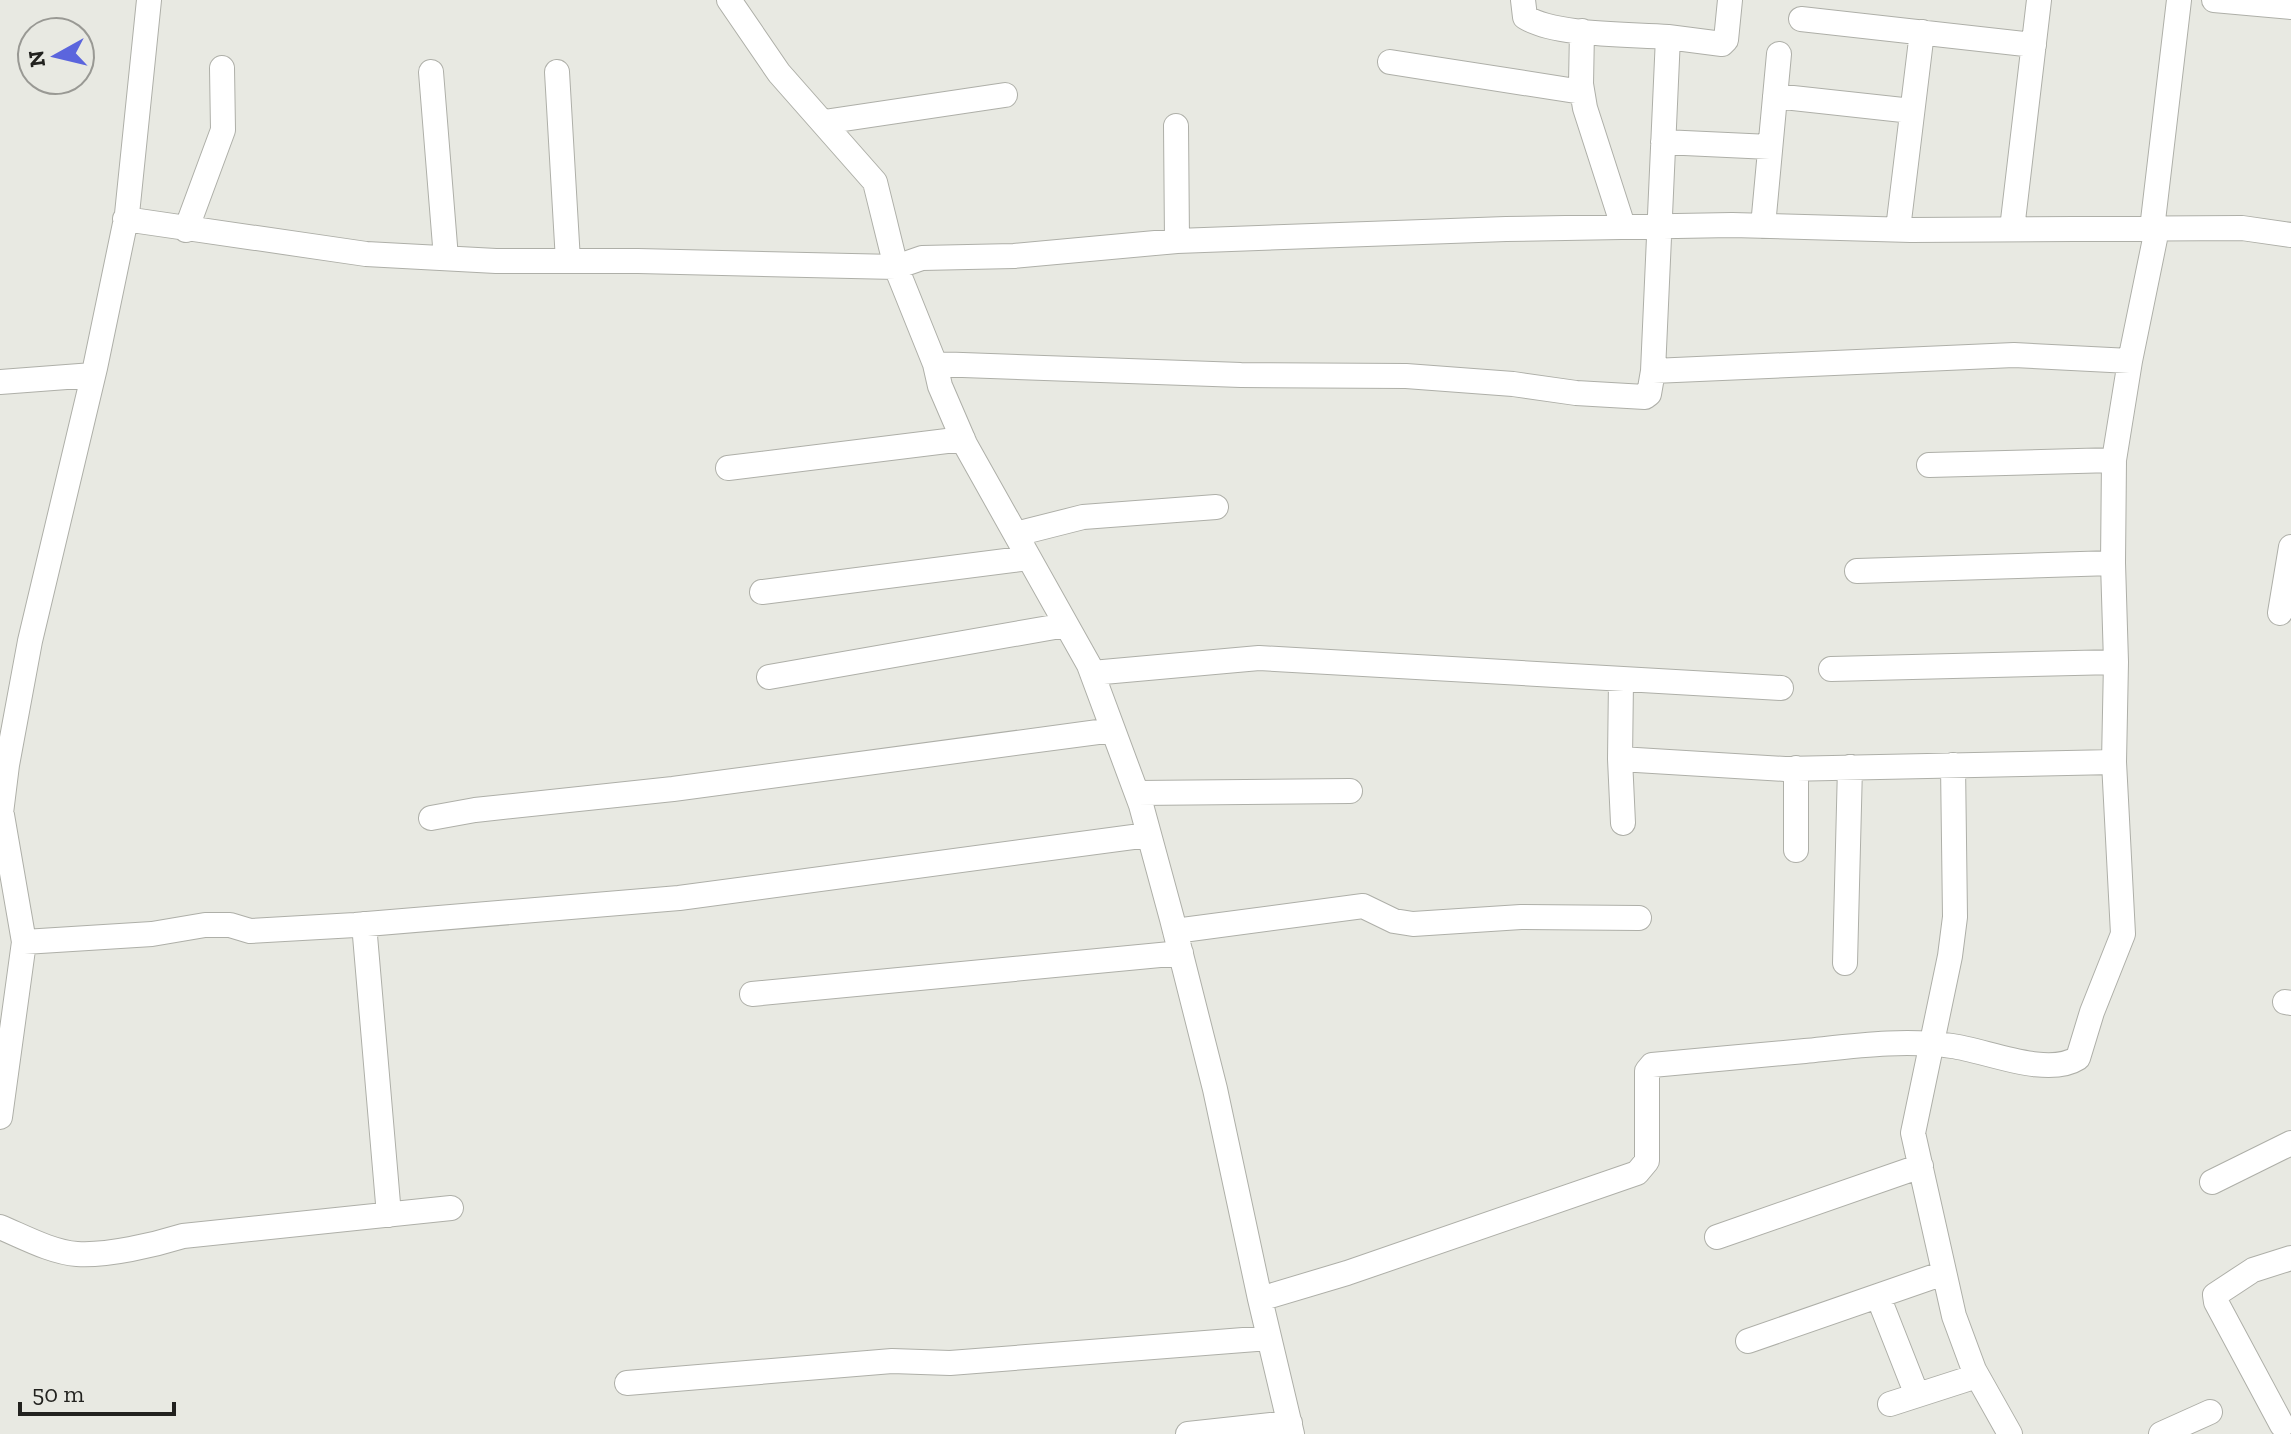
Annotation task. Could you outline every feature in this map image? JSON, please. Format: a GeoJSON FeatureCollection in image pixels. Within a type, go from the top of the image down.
{"type":"FeatureCollection","features":[{"type":"Feature","properties":{"kind":"street"},"geometry":{"type":"LineString","coordinates":[[0,1117],[24,942],[1,818],[7,765],[30,641],[93,375],[125,219],[149,0]]}},
{"type":"Feature","properties":{"kind":"street"},"geometry":{"type":"LineString","coordinates":[[729,0],[779,73],[875,182],[896,267],[963,439],[1092,673],[1137,793],[1215,1089],[1291,1429],[1188,1434]]}},
{"type":"Feature","properties":{"kind":"street"},"geometry":{"type":"LineString","coordinates":[[1523,0],[1525,17],[1532,21],[1582,31],[1722,44],[1726,40],[1730,0]]}},
{"type":"Feature","properties":{"kind":"street"},"geometry":{"type":"LineString","coordinates":[[2012,229],[2039,0]]}},
{"type":"Feature","properties":{"kind":"street"},"geometry":{"type":"LineString","coordinates":[[1260,1299],[1347,1273],[1637,1173],[1647,1161],[1647,1071],[1652,1065],[1900,1041],[1953,1046],[2036,1064],[2071,1063],[2078,1058],[2123,934],[2114,762],[2114,460],[2155,229],[2179,0]]}},
{"type":"Feature","properties":{"kind":"street"},"geometry":{"type":"LineString","coordinates":[[2214,0],[2291,7]]}},
{"type":"Feature","properties":{"kind":"street"},"geometry":{"type":"LineString","coordinates":[[1801,19],[2034,45]]}},
{"type":"Feature","properties":{"kind":"street"},"geometry":{"type":"LineString","coordinates":[[1582,31],[1585,108],[1623,226]]}},
{"type":"Feature","properties":{"kind":"street"},"geometry":{"type":"LineString","coordinates":[[1898,229],[1922,32]]}},
{"type":"Feature","properties":{"kind":"street"},"geometry":{"type":"LineString","coordinates":[[935,364],[1241,375],[1406,376],[1645,397],[1649,394],[1653,371],[1668,37]]}},
{"type":"Feature","properties":{"kind":"street"},"geometry":{"type":"LineString","coordinates":[[1763,226],[1779,54]]}},
{"type":"Feature","properties":{"kind":"street"},"geometry":{"type":"LineString","coordinates":[[1390,62],[1582,92]]}},
{"type":"Feature","properties":{"kind":"street"},"geometry":{"type":"LineString","coordinates":[[186,230],[223,130],[222,68]]}},
{"type":"Feature","properties":{"kind":"street"},"geometry":{"type":"LineString","coordinates":[[431,72],[446,258]]}},
{"type":"Feature","properties":{"kind":"street"},"geometry":{"type":"LineString","coordinates":[[557,72],[568,261]]}},
{"type":"Feature","properties":{"kind":"street"},"geometry":{"type":"LineString","coordinates":[[824,122],[1005,95]]}},
{"type":"Feature","properties":{"kind":"street"},"geometry":{"type":"LineString","coordinates":[[1775,96],[1912,111]]}},
{"type":"Feature","properties":{"kind":"street"},"geometry":{"type":"LineString","coordinates":[[1176,126],[1177,241]]}},
{"type":"Feature","properties":{"kind":"street"},"geometry":{"type":"LineString","coordinates":[[1663,142],[1770,147]]}},
{"type":"Feature","properties":{"kind":"street"},"geometry":{"type":"LineString","coordinates":[[125,219],[366,254],[896,267],[922,258],[1014,256],[1177,241],[1659,225],[1898,229],[2242,228],[2291,235]]}},
{"type":"Feature","properties":{"kind":"street"},"geometry":{"type":"LineString","coordinates":[[1653,371],[2014,355],[2130,361]]}},
{"type":"Feature","properties":{"kind":"street"},"geometry":{"type":"LineString","coordinates":[[0,382],[93,375]]}},
{"type":"Feature","properties":{"kind":"street"},"geometry":{"type":"LineString","coordinates":[[728,468],[963,439]]}},
{"type":"Feature","properties":{"kind":"street"},"geometry":{"type":"LineString","coordinates":[[1929,465],[2114,460]]}},
{"type":"Feature","properties":{"kind":"street"},"geometry":{"type":"LineString","coordinates":[[1016,534],[1083,517],[1216,507]]}},
{"type":"Feature","properties":{"kind":"street"},"geometry":{"type":"LineString","coordinates":[[2280,613],[2290,553]]}},
{"type":"Feature","properties":{"kind":"street"},"geometry":{"type":"LineString","coordinates":[[762,592],[1028,558]]}},
{"type":"Feature","properties":{"kind":"street"},"geometry":{"type":"LineString","coordinates":[[1857,571],[2113,563]]}},
{"type":"Feature","properties":{"kind":"street"},"geometry":{"type":"LineString","coordinates":[[769,677],[1066,625]]}},
{"type":"Feature","properties":{"kind":"street"},"geometry":{"type":"LineString","coordinates":[[1092,673],[1259,658],[1781,688]]}},
{"type":"Feature","properties":{"kind":"street"},"geometry":{"type":"LineString","coordinates":[[1831,669],[2116,662]]}},
{"type":"Feature","properties":{"kind":"street"},"geometry":{"type":"LineString","coordinates":[[1621,681],[1623,823]]}},
{"type":"Feature","properties":{"kind":"street"},"geometry":{"type":"LineString","coordinates":[[431,818],[1113,730]]}},
{"type":"Feature","properties":{"kind":"street"},"geometry":{"type":"LineString","coordinates":[[1620,759],[1796,768],[2114,762]]}},
{"type":"Feature","properties":{"kind":"street"},"geometry":{"type":"LineString","coordinates":[[1953,765],[1955,917],[1950,956],[1913,1133],[1954,1316],[1977,1376],[2010,1434]]}},
{"type":"Feature","properties":{"kind":"street"},"geometry":{"type":"LineString","coordinates":[[1845,963],[1850,767]]}},
{"type":"Feature","properties":{"kind":"street"},"geometry":{"type":"LineString","coordinates":[[1796,768],[1796,850]]}},
{"type":"Feature","properties":{"kind":"street"},"geometry":{"type":"LineString","coordinates":[[1137,793],[1350,791]]}},
{"type":"Feature","properties":{"kind":"street"},"geometry":{"type":"LineString","coordinates":[[24,942],[152,934],[205,925],[230,925],[250,931],[679,898],[1148,835]]}},
{"type":"Feature","properties":{"kind":"street"},"geometry":{"type":"LineString","coordinates":[[752,994],[1178,942],[1363,906],[1394,921],[1413,924],[1521,917],[1639,918]]}},
{"type":"Feature","properties":{"kind":"street"},"geometry":{"type":"LineString","coordinates":[[364,924],[389,1215]]}},
{"type":"Feature","properties":{"kind":"street"},"geometry":{"type":"LineString","coordinates":[[2212,1182],[2291,1143]]}},
{"type":"Feature","properties":{"kind":"street"},"geometry":{"type":"LineString","coordinates":[[1717,1237],[1921,1166]]}},
{"type":"Feature","properties":{"kind":"street"},"geometry":{"type":"LineString","coordinates":[[0,1227],[56,1250],[79,1254],[150,1245],[183,1236],[451,1208]]}},
{"type":"Feature","properties":{"kind":"street"},"geometry":{"type":"LineString","coordinates":[[2282,1425],[2215,1295],[2253,1270],[2291,1258]]}},
{"type":"Feature","properties":{"kind":"street"},"geometry":{"type":"LineString","coordinates":[[1748,1341],[1944,1273]]}},
{"type":"Feature","properties":{"kind":"street"},"geometry":{"type":"LineString","coordinates":[[1878,1296],[1917,1395]]}},
{"type":"Feature","properties":{"kind":"street"},"geometry":{"type":"LineString","coordinates":[[627,1383],[892,1361],[950,1363],[1269,1338]]}},
{"type":"Feature","properties":{"kind":"street"},"geometry":{"type":"LineString","coordinates":[[1890,1404],[1977,1376]]}},
{"type":"Feature","properties":{"kind":"street"},"geometry":{"type":"LineString","coordinates":[[2161,1434],[2210,1412]]}}]}
